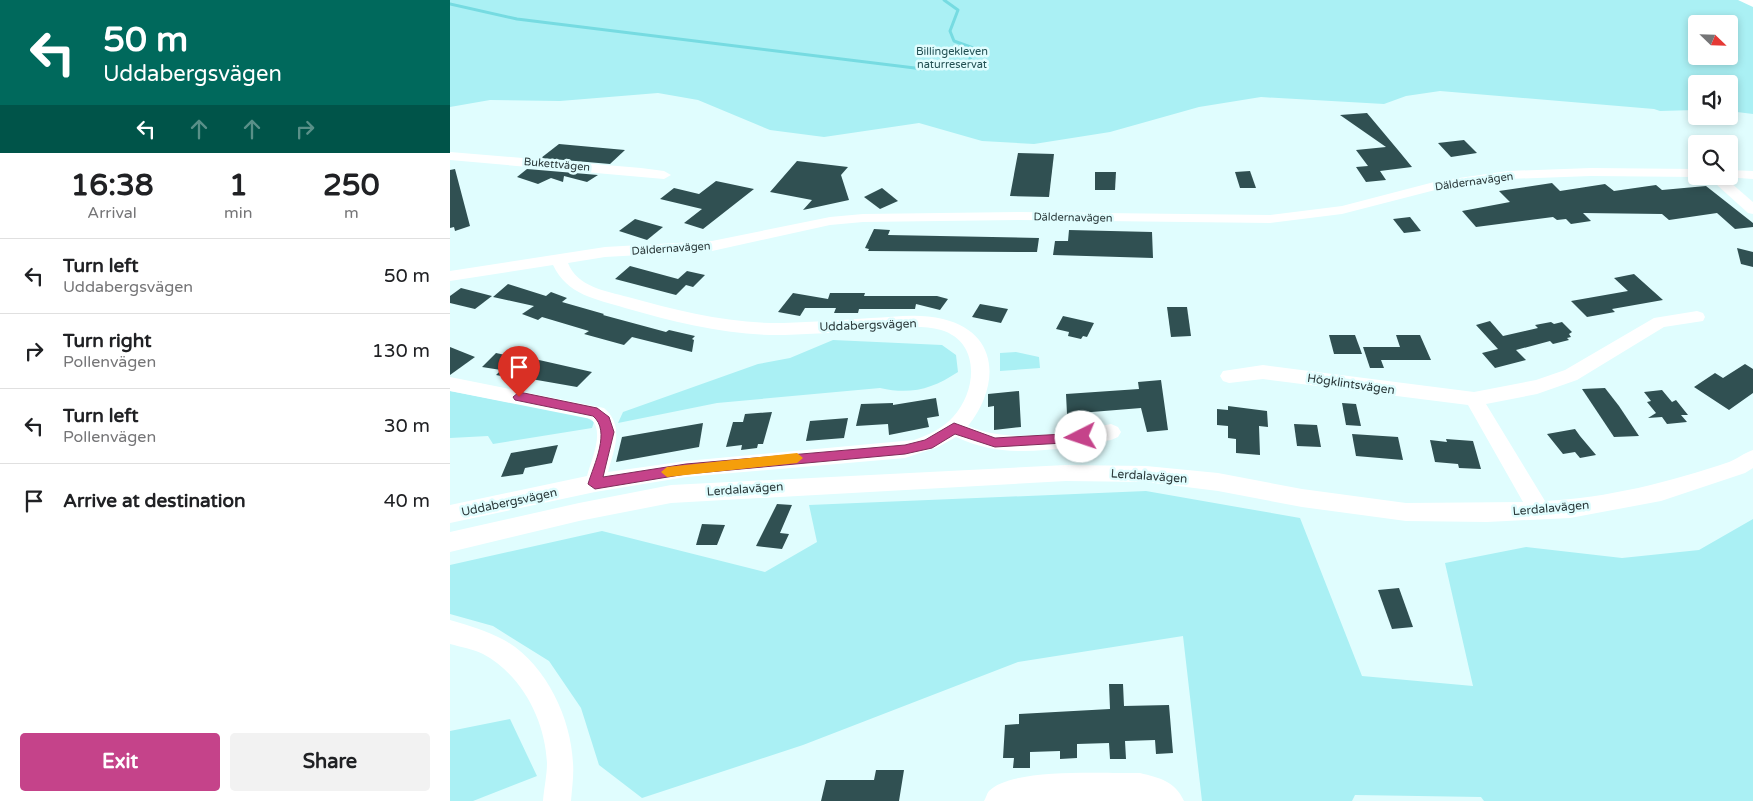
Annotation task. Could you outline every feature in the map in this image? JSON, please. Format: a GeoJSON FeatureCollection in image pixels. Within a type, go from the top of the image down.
{"type":"FeatureCollection","features":[{"type":"Feature","properties":{"kind":"street"},"geometry":{"type":"LineString","coordinates":[[1744,0],[1753,3]]}},
{"type":"Feature","properties":{"kind":"street","name":"Bukettvägen"},"geometry":{"type":"LineString","coordinates":[[450,156],[664,176]]}},
{"type":"Feature","properties":{"kind":"street","name":"Däldernavägen"},"geometry":{"type":"LineString","coordinates":[[450,276],[605,252],[712,246],[830,221],[863,218],[1019,216],[1270,219],[1342,210],[1438,185],[1508,175],[1591,172],[1688,173]]}},
{"type":"Feature","properties":{"kind":"street"},"geometry":{"type":"LineString","coordinates":[[1738,174],[1753,175]]}},
{"type":"Feature","properties":{"kind":"street"},"geometry":{"type":"LineString","coordinates":[[1724,185],[1753,210]]}},
{"type":"Feature","properties":{"kind":"street","name":"Uddabergsvägen"},"geometry":{"type":"LineString","coordinates":[[450,514],[595,484],[686,469],[905,450],[928,445],[954,428],[972,407],[980,386],[982,368],[977,350],[967,337],[951,328],[907,322],[792,328],[732,326],[592,293],[575,285],[562,269],[559,259]]}},
{"type":"Feature","properties":{"kind":"street","name":"Högklintsvägen"},"geometry":{"type":"LineString","coordinates":[[1229,376],[1263,372],[1474,399],[1537,387],[1571,375],[1660,322],[1697,317]]}},
{"type":"Feature","properties":{"kind":"street"},"geometry":{"type":"LineString","coordinates":[[450,384],[597,413],[605,420],[608,432],[595,484]]}},
{"type":"Feature","properties":{"kind":"street"},"geometry":{"type":"LineString","coordinates":[[1474,399],[1538,509]]}},
{"type":"Feature","properties":{"kind":"street"},"geometry":{"type":"LineString","coordinates":[[954,428],[974,437],[995,442],[1081,437],[1111,432]]}},
{"type":"Feature","properties":{"kind":"street","name":"Lerdalavägen"},"geometry":{"type":"LineString","coordinates":[[450,542],[579,512],[671,494],[1066,473],[1146,474],[1218,482],[1302,498],[1406,512],[1487,513],[1538,509],[1570,509],[1661,492],[1738,468],[1753,458]]}},
{"type":"Feature","properties":{"kind":"street"},"geometry":{"type":"LineString","coordinates":[[450,632],[476,639],[503,653],[524,672],[542,698],[554,726],[560,761],[557,801]]}},
{"type":"Feature","properties":{"kind":"street"},"geometry":{"type":"LineString","coordinates":[[998,801],[1008,794],[1035,788],[1140,787],[1159,790],[1170,801]]}},
{"type":"Feature","properties":{"kind":"green space","name":"Billingekleven naturreservat"},"geometry":{"type":"Polygon","coordinates":[[[450,0],[1753,0],[1753,114],[1738,112],[1738,75],[1688,75],[1688,110],[1660,111],[1440,91],[1406,96],[1384,104],[1261,97],[1199,107],[1110,132],[1034,144],[982,141],[919,123],[824,137],[770,130],[698,100],[658,93],[560,101],[490,100],[450,107],[450,0]]]}},
{"type":"Feature","properties":{"kind":"green space"},"geometry":{"type":"Polygon","coordinates":[[[833,340],[942,345],[956,355],[958,372],[939,383],[921,389],[902,391],[880,388],[717,403],[618,423],[623,412],[758,364],[790,358],[833,340]]]}},
{"type":"Feature","properties":{"kind":"green space"},"geometry":{"type":"Polygon","coordinates":[[[1016,352],[1039,357],[1040,368],[1000,371],[1000,353],[1016,352]]]}},
{"type":"Feature","properties":{"kind":"green space"},"geometry":{"type":"Polygon","coordinates":[[[450,391],[586,417],[594,422],[592,428],[493,444],[488,436],[450,438],[450,391]]]}},
{"type":"Feature","properties":{"kind":"green space"},"geometry":{"type":"Polygon","coordinates":[[[1146,491],[1300,518],[1362,676],[1473,686],[1445,563],[1526,547],[1622,558],[1699,550],[1753,519],[1753,801],[1484,801],[1481,797],[1355,795],[1352,801],[1202,801],[1183,636],[1018,662],[803,745],[642,798],[599,765],[581,708],[549,661],[493,626],[450,614],[450,565],[602,531],[765,572],[817,542],[809,505],[1146,491]]]}},
{"type":"Feature","properties":{"kind":"green space"},"geometry":{"type":"Polygon","coordinates":[[[510,719],[537,776],[473,801],[450,801],[450,731],[510,719]]]}},
{"type":"Feature","properties":{"kind":"building"},"geometry":{"type":"Polygon","coordinates":[[[1367,113],[1412,167],[1380,171],[1386,180],[1366,182],[1356,167],[1368,166],[1356,150],[1386,147],[1340,115],[1367,113]]]}},
{"type":"Feature","properties":{"kind":"building"},"geometry":{"type":"Polygon","coordinates":[[[1464,140],[1477,153],[1451,157],[1438,143],[1464,140]]]}},
{"type":"Feature","properties":{"kind":"building"},"geometry":{"type":"Polygon","coordinates":[[[559,144],[625,150],[610,164],[541,158],[559,144]]]}},
{"type":"Feature","properties":{"kind":"building"},"geometry":{"type":"Polygon","coordinates":[[[1018,153],[1054,154],[1049,197],[1010,196],[1018,153]]]}},
{"type":"Feature","properties":{"kind":"building"},"geometry":{"type":"Polygon","coordinates":[[[797,161],[848,167],[841,175],[849,200],[803,210],[812,200],[770,192],[797,161]]]}},
{"type":"Feature","properties":{"kind":"building"},"geometry":{"type":"Polygon","coordinates":[[[455,169],[470,226],[455,231],[454,227],[450,228],[450,170],[455,169]]]}},
{"type":"Feature","properties":{"kind":"building"},"geometry":{"type":"Polygon","coordinates":[[[527,169],[598,175],[587,182],[564,176],[563,182],[551,178],[538,184],[517,177],[527,169]]]}},
{"type":"Feature","properties":{"kind":"building"},"geometry":{"type":"Polygon","coordinates":[[[1250,171],[1256,188],[1240,188],[1235,172],[1250,171]]]}},
{"type":"Feature","properties":{"kind":"building"},"geometry":{"type":"Polygon","coordinates":[[[1095,172],[1116,172],[1115,190],[1095,190],[1095,172]]]}},
{"type":"Feature","properties":{"kind":"building"},"geometry":{"type":"Polygon","coordinates":[[[716,181],[754,189],[703,229],[684,223],[702,209],[660,199],[674,188],[699,194],[716,181]]]}},
{"type":"Feature","properties":{"kind":"building"},"geometry":{"type":"Polygon","coordinates":[[[1552,183],[1560,191],[1605,184],[1614,191],[1656,185],[1662,190],[1706,186],[1753,223],[1753,227],[1735,229],[1717,213],[1669,220],[1662,214],[1583,213],[1591,221],[1571,224],[1566,219],[1557,220],[1553,217],[1476,227],[1462,211],[1510,202],[1499,191],[1552,183]]]}},
{"type":"Feature","properties":{"kind":"building"},"geometry":{"type":"Polygon","coordinates":[[[882,188],[898,201],[880,209],[864,197],[882,188]]]}},
{"type":"Feature","properties":{"kind":"building"},"geometry":{"type":"Polygon","coordinates":[[[1410,217],[1421,231],[1404,233],[1393,219],[1410,217]]]}},
{"type":"Feature","properties":{"kind":"building"},"geometry":{"type":"Polygon","coordinates":[[[635,219],[663,227],[647,240],[619,231],[635,219]]]}},
{"type":"Feature","properties":{"kind":"building"},"geometry":{"type":"Polygon","coordinates":[[[874,229],[890,230],[888,235],[1039,238],[1037,252],[868,251],[869,249],[865,248],[874,229]]]}},
{"type":"Feature","properties":{"kind":"building"},"geometry":{"type":"Polygon","coordinates":[[[1069,230],[1152,232],[1153,258],[1053,255],[1055,241],[1068,241],[1069,230]]]}},
{"type":"Feature","properties":{"kind":"building"},"geometry":{"type":"Polygon","coordinates":[[[1737,248],[1753,252],[1753,267],[1741,264],[1737,248]]]}},
{"type":"Feature","properties":{"kind":"building"},"geometry":{"type":"Polygon","coordinates":[[[630,266],[678,279],[687,271],[705,275],[693,287],[686,285],[676,295],[615,279],[630,266]]]}},
{"type":"Feature","properties":{"kind":"building"},"geometry":{"type":"Polygon","coordinates":[[[1634,274],[1663,300],[1612,309],[1615,312],[1587,317],[1571,301],[1628,291],[1614,278],[1634,274]]]}},
{"type":"Feature","properties":{"kind":"building"},"geometry":{"type":"Polygon","coordinates":[[[508,284],[546,296],[551,292],[567,298],[562,302],[603,315],[666,332],[669,330],[695,336],[692,339],[694,340],[692,352],[632,337],[624,345],[584,334],[589,331],[542,317],[538,320],[522,314],[534,306],[493,297],[508,284]]]}},
{"type":"Feature","properties":{"kind":"building"},"geometry":{"type":"Polygon","coordinates":[[[461,288],[492,296],[475,309],[450,303],[450,296],[461,288]]]}},
{"type":"Feature","properties":{"kind":"building"},"geometry":{"type":"Polygon","coordinates":[[[793,293],[828,299],[830,293],[865,293],[864,296],[937,296],[948,299],[940,310],[916,304],[915,309],[859,309],[858,313],[834,313],[836,308],[805,308],[800,316],[778,312],[793,293]]]}},
{"type":"Feature","properties":{"kind":"building"},"geometry":{"type":"Polygon","coordinates":[[[980,304],[1008,309],[1001,323],[972,317],[980,304]]]}},
{"type":"Feature","properties":{"kind":"building"},"geometry":{"type":"Polygon","coordinates":[[[1167,307],[1187,307],[1191,336],[1171,337],[1167,307]]]}},
{"type":"Feature","properties":{"kind":"building"},"geometry":{"type":"Polygon","coordinates":[[[1063,316],[1094,323],[1087,337],[1083,336],[1081,339],[1068,336],[1069,332],[1056,329],[1063,316]]]}},
{"type":"Feature","properties":{"kind":"building"},"geometry":{"type":"Polygon","coordinates":[[[1490,321],[1503,336],[1538,328],[1535,325],[1551,322],[1554,324],[1562,322],[1572,332],[1569,334],[1571,337],[1567,338],[1569,340],[1553,344],[1550,341],[1516,350],[1526,360],[1495,368],[1482,353],[1498,349],[1476,325],[1490,321]]]}},
{"type":"Feature","properties":{"kind":"building"},"geometry":{"type":"Polygon","coordinates":[[[1329,335],[1355,335],[1362,354],[1334,354],[1329,335]]]}},
{"type":"Feature","properties":{"kind":"building"},"geometry":{"type":"Polygon","coordinates":[[[1396,335],[1420,335],[1431,360],[1381,360],[1384,368],[1370,368],[1363,347],[1400,347],[1396,335]]]}},
{"type":"Feature","properties":{"kind":"building"},"geometry":{"type":"Polygon","coordinates":[[[450,347],[475,357],[450,375],[450,347]]]}},
{"type":"Feature","properties":{"kind":"building"},"geometry":{"type":"Polygon","coordinates":[[[496,353],[515,357],[517,355],[592,372],[577,387],[514,376],[511,378],[496,375],[501,370],[482,367],[496,353]]]}},
{"type":"Feature","properties":{"kind":"building"},"geometry":{"type":"Polygon","coordinates":[[[1745,364],[1753,369],[1753,393],[1729,410],[1694,387],[1715,373],[1723,378],[1745,364]]]}},
{"type":"Feature","properties":{"kind":"building"},"geometry":{"type":"Polygon","coordinates":[[[1161,380],[1168,430],[1147,432],[1141,408],[1067,414],[1066,394],[1139,389],[1138,382],[1161,380]]]}},
{"type":"Feature","properties":{"kind":"building"},"geometry":{"type":"Polygon","coordinates":[[[1605,388],[1639,436],[1614,437],[1582,389],[1605,388]]]}},
{"type":"Feature","properties":{"kind":"building"},"geometry":{"type":"Polygon","coordinates":[[[1662,390],[1672,402],[1676,400],[1688,415],[1681,415],[1687,422],[1667,424],[1662,417],[1648,418],[1656,413],[1647,402],[1651,401],[1644,392],[1662,390]]]}},
{"type":"Feature","properties":{"kind":"building"},"geometry":{"type":"Polygon","coordinates":[[[1019,391],[1021,427],[994,430],[994,406],[988,407],[988,394],[1019,391]]]}},
{"type":"Feature","properties":{"kind":"building"},"geometry":{"type":"Polygon","coordinates":[[[936,398],[939,416],[927,418],[929,427],[889,435],[888,424],[856,426],[861,404],[893,403],[893,405],[936,398]]]}},
{"type":"Feature","properties":{"kind":"building"},"geometry":{"type":"Polygon","coordinates":[[[1342,403],[1356,404],[1361,426],[1346,425],[1342,403]]]}},
{"type":"Feature","properties":{"kind":"building"},"geometry":{"type":"Polygon","coordinates":[[[1228,406],[1267,411],[1268,427],[1259,426],[1260,455],[1236,453],[1236,439],[1228,438],[1228,426],[1217,425],[1217,409],[1228,410],[1228,406]]]}},
{"type":"Feature","properties":{"kind":"building"},"geometry":{"type":"Polygon","coordinates":[[[772,412],[763,444],[758,444],[757,448],[741,450],[742,445],[726,447],[733,422],[743,422],[745,414],[772,412]]]}},
{"type":"Feature","properties":{"kind":"building"},"geometry":{"type":"Polygon","coordinates":[[[848,418],[844,438],[806,441],[810,421],[848,418]]]}},
{"type":"Feature","properties":{"kind":"building"},"geometry":{"type":"Polygon","coordinates":[[[703,423],[699,447],[616,462],[622,437],[703,423]]]}},
{"type":"Feature","properties":{"kind":"building"},"geometry":{"type":"Polygon","coordinates":[[[1294,424],[1317,425],[1321,447],[1297,446],[1294,424]]]}},
{"type":"Feature","properties":{"kind":"building"},"geometry":{"type":"Polygon","coordinates":[[[1575,429],[1596,455],[1580,458],[1575,452],[1563,454],[1547,434],[1575,429]]]}},
{"type":"Feature","properties":{"kind":"building"},"geometry":{"type":"Polygon","coordinates":[[[1352,434],[1398,437],[1403,460],[1356,456],[1352,434]]]}},
{"type":"Feature","properties":{"kind":"building"},"geometry":{"type":"Polygon","coordinates":[[[1446,439],[1473,441],[1481,469],[1459,468],[1458,464],[1435,462],[1430,440],[1447,442],[1446,439]]]}},
{"type":"Feature","properties":{"kind":"building"},"geometry":{"type":"Polygon","coordinates":[[[558,445],[552,463],[525,468],[523,474],[501,477],[511,453],[558,445]]]}},
{"type":"Feature","properties":{"kind":"building"},"geometry":{"type":"Polygon","coordinates":[[[777,504],[792,505],[780,533],[789,534],[782,549],[756,546],[777,504]]]}},
{"type":"Feature","properties":{"kind":"building"},"geometry":{"type":"Polygon","coordinates":[[[702,524],[725,525],[717,545],[696,545],[702,524]]]}},
{"type":"Feature","properties":{"kind":"building"},"geometry":{"type":"Polygon","coordinates":[[[1399,588],[1413,627],[1392,629],[1378,590],[1399,588]]]}},
{"type":"Feature","properties":{"kind":"building"},"geometry":{"type":"Polygon","coordinates":[[[1109,684],[1123,684],[1124,706],[1169,705],[1173,753],[1156,754],[1155,740],[1125,741],[1126,759],[1110,759],[1109,743],[1077,744],[1077,758],[1060,759],[1060,751],[1030,752],[1030,768],[1013,768],[1014,758],[1003,758],[1005,725],[1019,724],[1019,714],[1110,709],[1109,684]]]}},
{"type":"Feature","properties":{"kind":"building"},"geometry":{"type":"Polygon","coordinates":[[[876,770],[904,770],[899,801],[821,801],[826,780],[874,780],[876,770]]]}},
{"type":"Feature","properties":{"kind":"waterway"},"geometry":{"type":"LineString","coordinates":[[450,4],[517,19],[923,69],[968,62],[976,49],[954,41],[950,31],[958,10],[944,0]]}},
{"type":"Feature","properties":{"kind":"slow traffic"},"geometry":{"type":"LineString","coordinates":[[667,472],[797,458]]}},
{"type":"Feature","properties":{"kind":"route"},"geometry":{"type":"LineString","coordinates":[[519,397],[597,413],[605,420],[608,432],[595,484],[686,469],[828,455],[905,450],[928,445],[954,428],[974,437],[995,442],[1081,437]]}}]}
